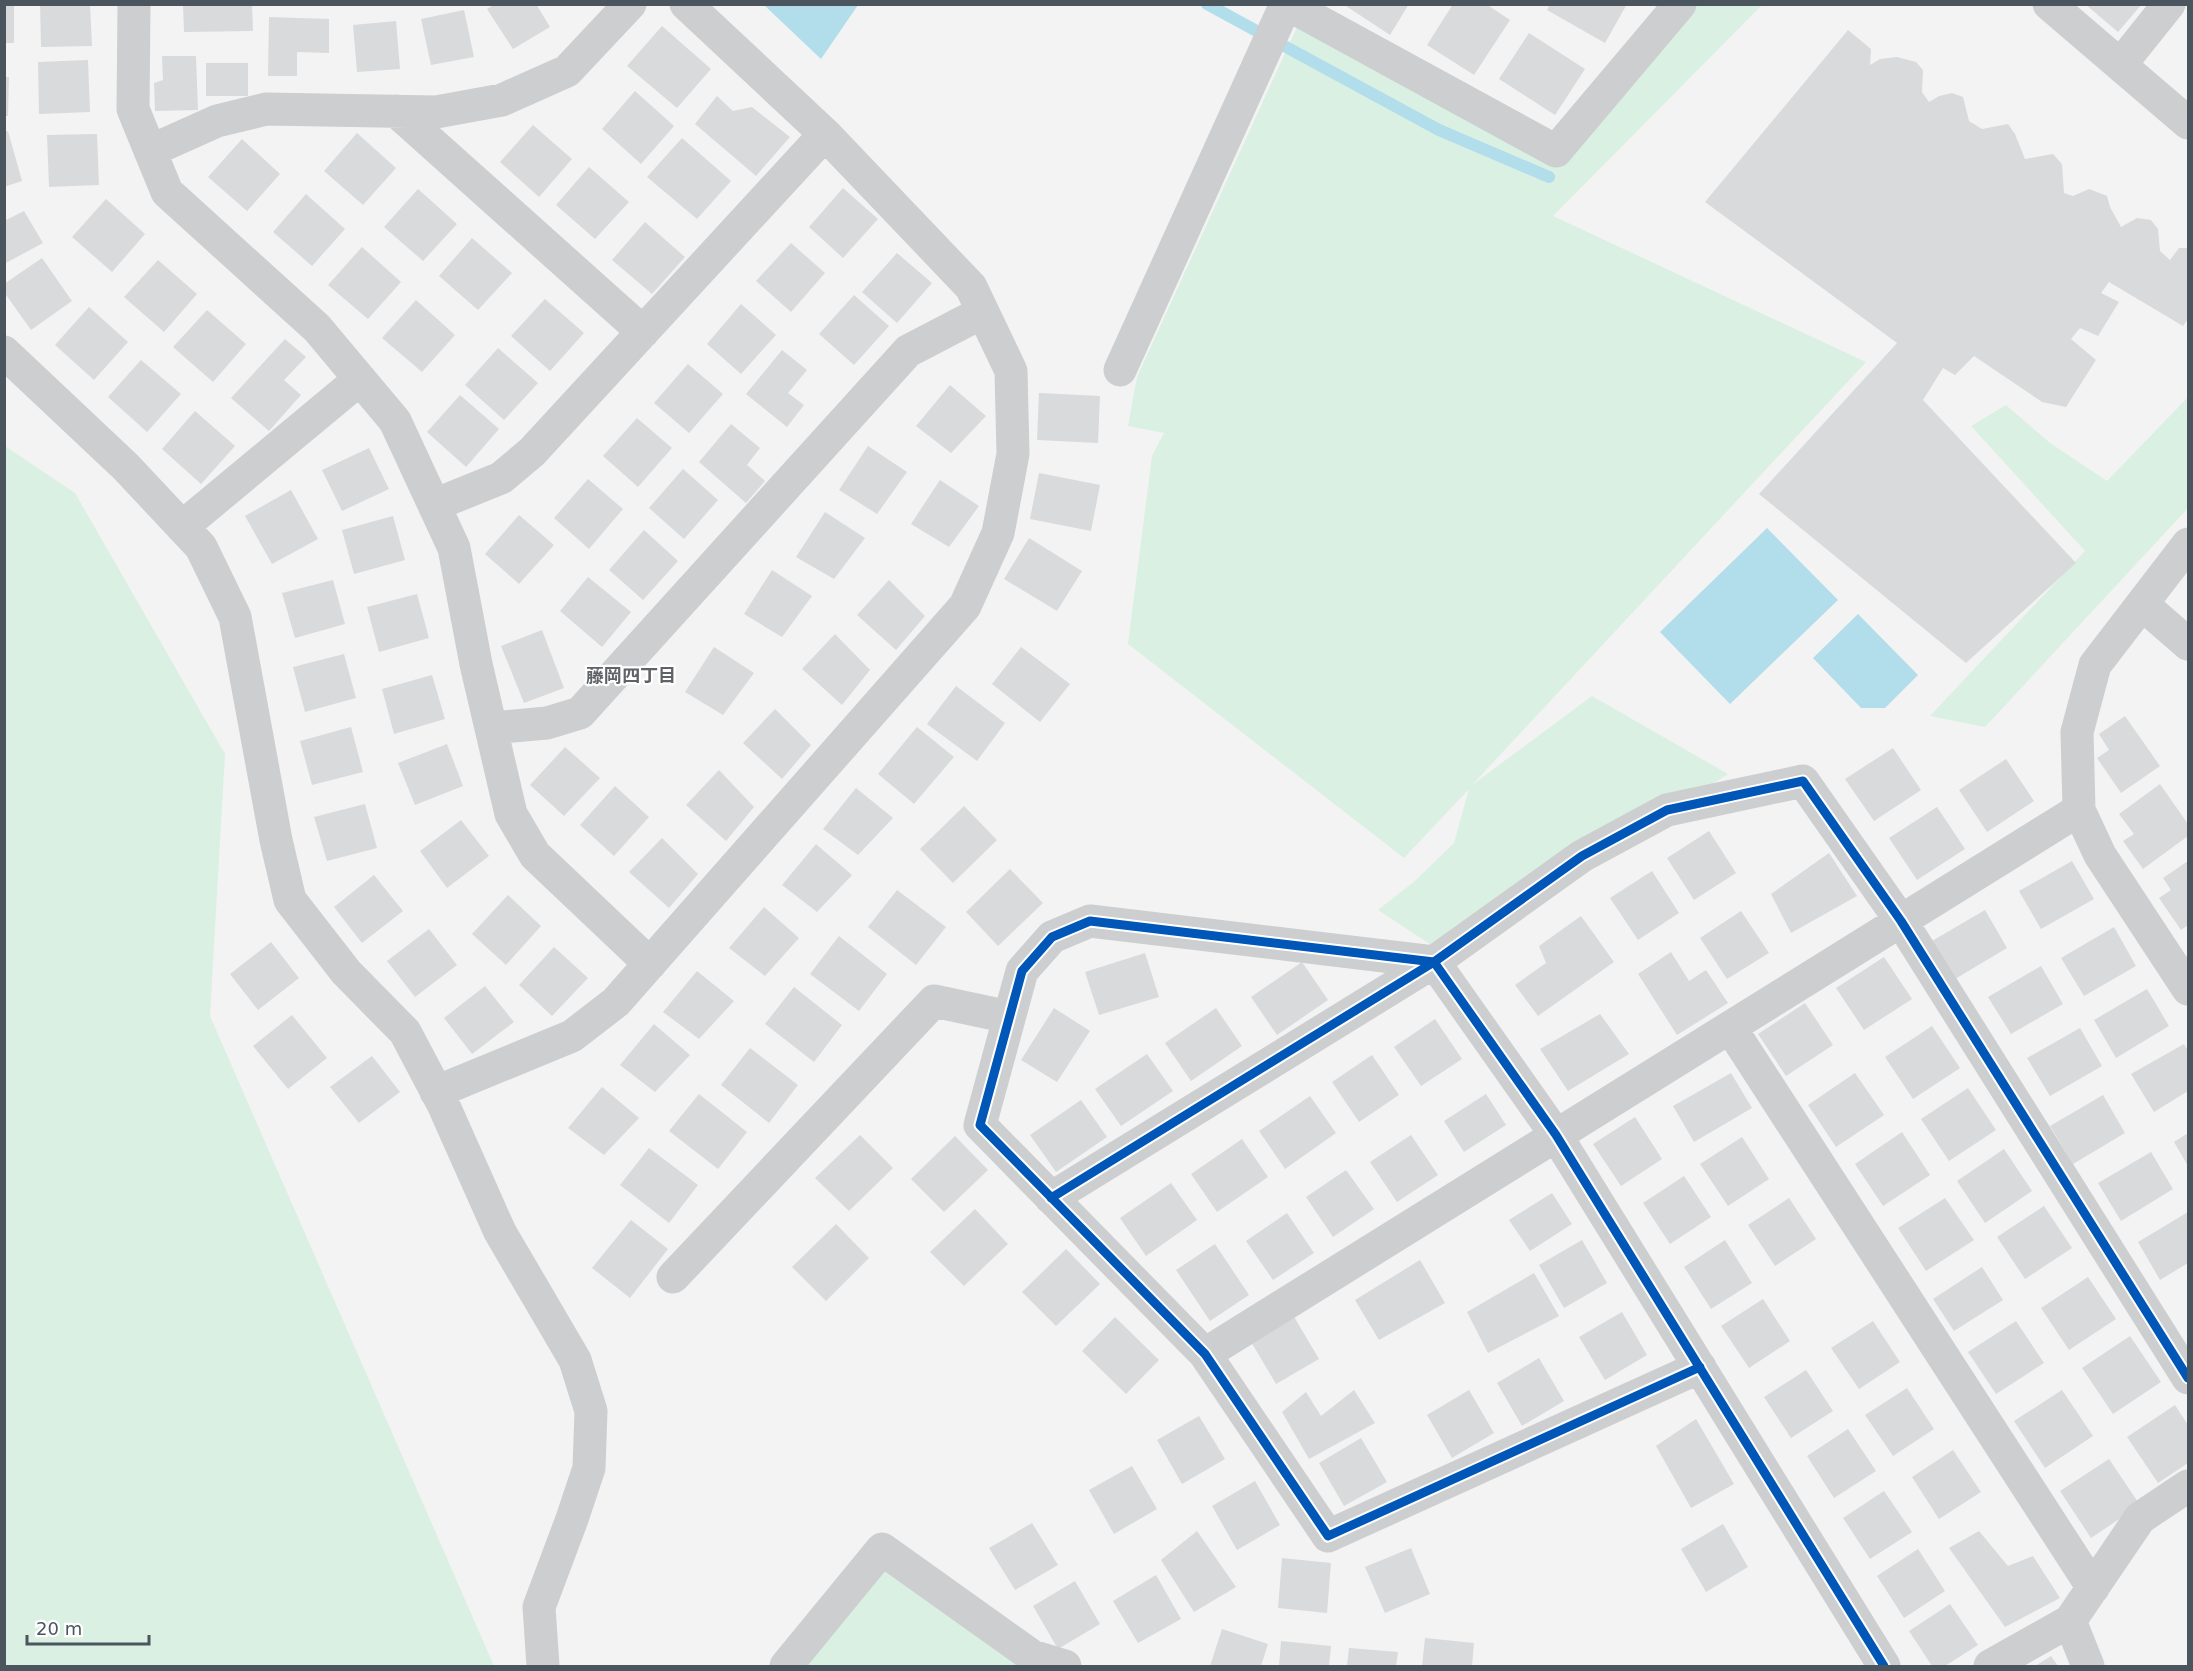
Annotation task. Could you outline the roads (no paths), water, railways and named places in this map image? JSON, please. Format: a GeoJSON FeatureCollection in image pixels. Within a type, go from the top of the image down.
{"type":"FeatureCollection","features":[{"type":"Feature","properties":{"kind":"street"},"geometry":{"type":"LineString","coordinates":[[134,4],[132,109],[167,192],[317,328],[395,421],[454,548],[511,813],[535,855],[650,964]]}},
{"type":"Feature","properties":{"kind":"street"},"geometry":{"type":"LineString","coordinates":[[150,151],[217,121],[266,109],[436,112],[502,100],[567,71],[630,4]]}},
{"type":"Feature","properties":{"kind":"street"},"geometry":{"type":"LineString","coordinates":[[436,1092],[572,1036],[616,1002],[965,606],[998,533],[1013,454],[1011,371],[971,287],[825,134],[686,4]]}},
{"type":"Feature","properties":{"kind":"street"},"geometry":{"type":"LineString","coordinates":[[1120,370],[1286,4],[1556,151],[1680,4]]}},
{"type":"Feature","properties":{"kind":"street"},"geometry":{"type":"LineString","coordinates":[[2049,4],[2188,123]]}},
{"type":"Feature","properties":{"kind":"street"},"geometry":{"type":"LineString","coordinates":[[2121,64],[2169,4]]}},
{"type":"Feature","properties":{"kind":"street"},"geometry":{"type":"LineString","coordinates":[[396,111],[643,332]]}},
{"type":"Feature","properties":{"kind":"street"},"geometry":{"type":"LineString","coordinates":[[434,505],[501,478],[532,452],[825,134]]}},
{"type":"Feature","properties":{"kind":"street"},"geometry":{"type":"LineString","coordinates":[[491,728],[547,723],[580,713],[908,351],[982,312]]}},
{"type":"Feature","properties":{"kind":"street"},"geometry":{"type":"LineString","coordinates":[[4,352],[126,467],[201,547],[235,617],[276,840],[290,900],[346,972],[405,1032],[436,1092],[500,1232],[575,1360],[591,1412],[588,1468],[572,1519],[539,1607],[543,1666]]}},
{"type":"Feature","properties":{"kind":"street"},"geometry":{"type":"LineString","coordinates":[[182,526],[360,379]]}},
{"type":"Feature","properties":{"kind":"street"},"geometry":{"type":"LineString","coordinates":[[2188,544],[2095,665],[2077,732],[2079,810],[2100,855],[2188,989]]}},
{"type":"Feature","properties":{"kind":"street"},"geometry":{"type":"LineString","coordinates":[[2142,604],[2188,644]]}},
{"type":"Feature","properties":{"kind":"street"},"geometry":{"type":"LineString","coordinates":[[1051,1198],[1434,962],[1582,856],[1667,810],[1803,781],[1901,921],[2188,1378]]}},
{"type":"Feature","properties":{"kind":"street"},"geometry":{"type":"LineString","coordinates":[[1205,1353],[2079,810]]}},
{"type":"Feature","properties":{"kind":"street"},"geometry":{"type":"LineString","coordinates":[[1700,1366],[1328,1536],[1205,1353],[980,1125],[1022,971],[1052,937],[1090,921],[1434,962],[1556,1135],[1700,1366],[1884,1666]]}},
{"type":"Feature","properties":{"kind":"street"},"geometry":{"type":"LineString","coordinates":[[673,1277],[934,1001],[1009,1017]]}},
{"type":"Feature","properties":{"kind":"street"},"geometry":{"type":"LineString","coordinates":[[1730,1027],[2093,1588]]}},
{"type":"Feature","properties":{"kind":"street"},"geometry":{"type":"LineString","coordinates":[[1990,1666],[2070,1621],[2140,1518],[2188,1486]]}},
{"type":"Feature","properties":{"kind":"street"},"geometry":{"type":"LineString","coordinates":[[786,1666],[882,1549],[1032,1656],[1065,1666]]}},
{"type":"Feature","properties":{"kind":"street"},"geometry":{"type":"LineString","coordinates":[[2070,1621],[2088,1666]]}},
{"type":"Feature","properties":{"kind":"water"},"geometry":{"type":"Polygon","coordinates":[[[764,5],[858,5],[821,59],[764,5]]]}},
{"type":"Feature","properties":{"kind":"water"},"geometry":{"type":"Polygon","coordinates":[[[1767,528],[1838,600],[1730,704],[1660,632],[1767,528]]]}},
{"type":"Feature","properties":{"kind":"water"},"geometry":{"type":"Polygon","coordinates":[[[1858,614],[1918,675],[1885,708],[1861,708],[1813,658],[1858,614]]]}},
{"type":"Feature","properties":{"kind":"waterway"},"geometry":{"type":"LineString","coordinates":[[1207,4],[1439,130],[1549,177]]}},
{"type":"Feature","properties":{"kind":"district","name":"藤岡四丁目"},"geometry":{"type":"Point","coordinates":[631,675]}}]}
